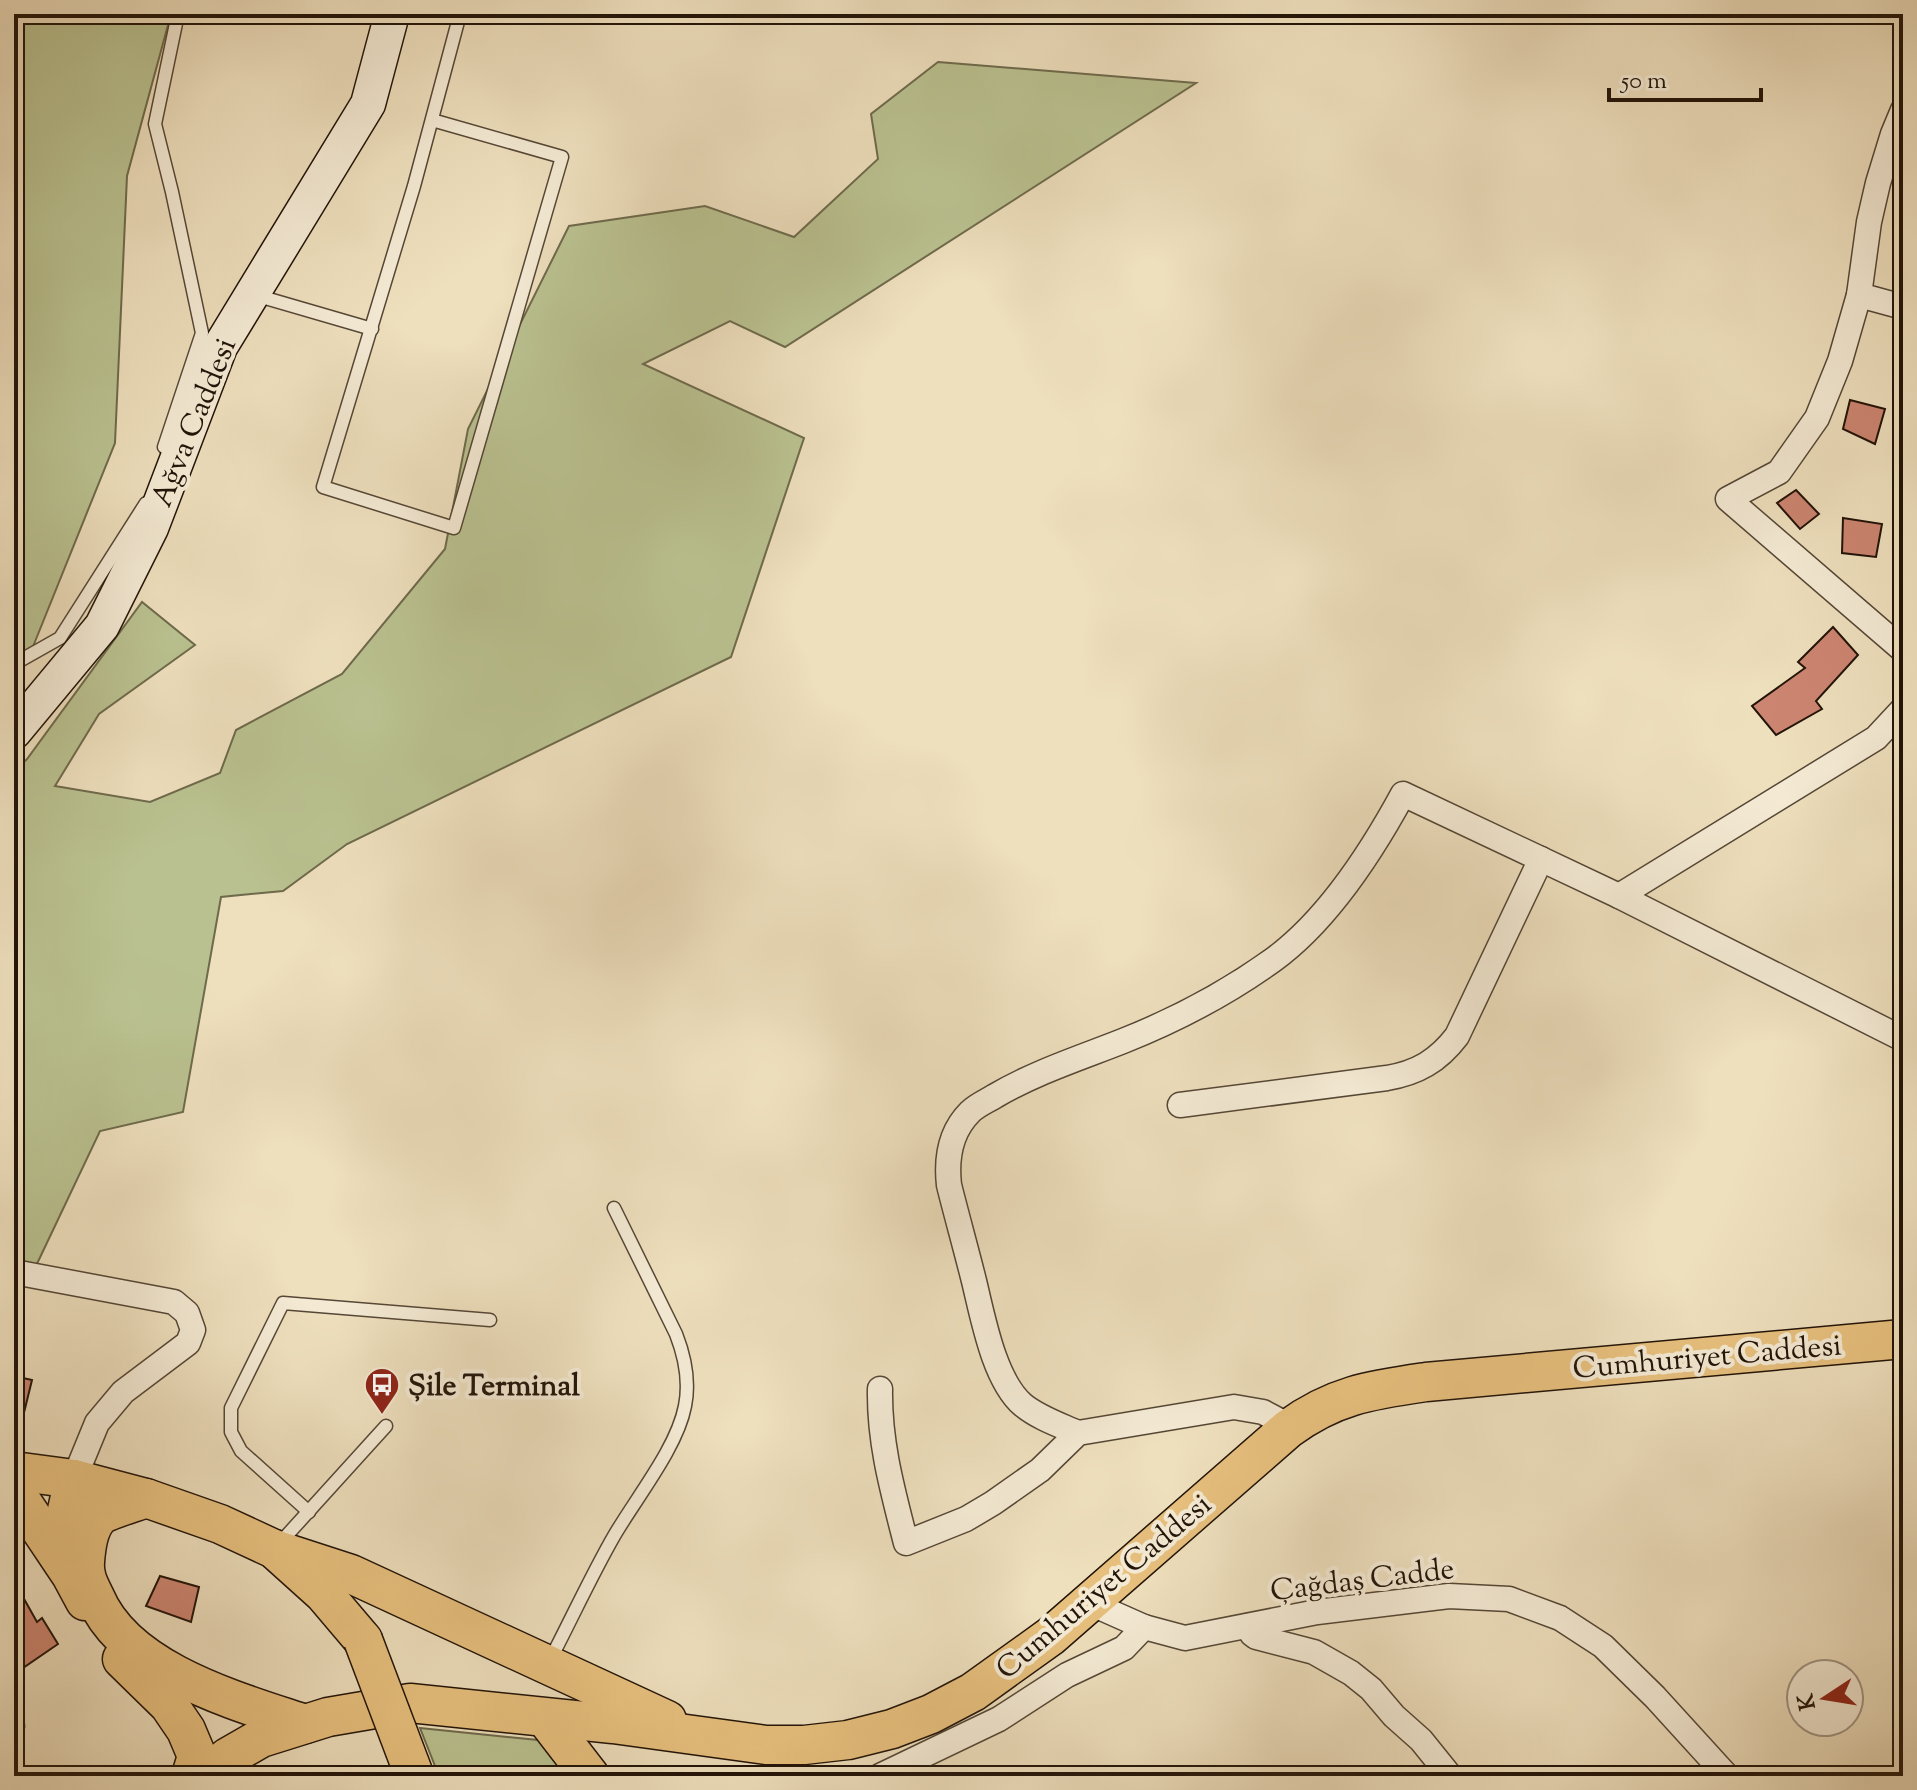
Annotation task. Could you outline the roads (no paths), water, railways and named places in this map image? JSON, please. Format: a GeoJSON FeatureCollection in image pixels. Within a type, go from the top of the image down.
{"type":"FeatureCollection","features":[{"type":"Feature","properties":{"kind":"main road","name":"Cumhuriyet Caddesi"},"geometry":{"type":"LineString","coordinates":[[205,1776],[228,1757],[261,1738],[328,1717],[410,1703],[613,1724],[766,1745],[848,1740],[892,1729],[931,1714],[973,1692],[1051,1636],[1288,1429],[1308,1414],[1343,1398],[1426,1382],[1903,1339]]}},
{"type":"Feature","properties":{"kind":"main road"},"geometry":{"type":"LineString","coordinates":[[14,1471],[74,1479],[146,1498],[220,1524],[274,1549],[351,1574],[702,1737]]}},
{"type":"Feature","properties":{"kind":"main road"},"geometry":{"type":"LineString","coordinates":[[71,1575],[63,1528],[74,1479]]}},
{"type":"Feature","properties":{"kind":"main road"},"geometry":{"type":"LineString","coordinates":[[14,1490],[71,1575],[109,1647],[169,1705],[186,1730],[197,1756],[191,1776]]}},
{"type":"Feature","properties":{"kind":"main road"},"geometry":{"type":"LineString","coordinates":[[146,1498],[100,1516],[86,1541],[85,1573],[101,1612],[122,1637],[161,1666],[217,1695],[305,1724]]}},
{"type":"Feature","properties":{"kind":"main road"},"geometry":{"type":"LineString","coordinates":[[274,1549],[324,1594],[363,1640],[414,1774]]}},
{"type":"Feature","properties":{"kind":"main road"},"geometry":{"type":"LineString","coordinates":[[546,1719],[590,1776]]}},
{"type":"Feature","properties":{"kind":"main road"},"geometry":{"type":"LineString","coordinates":[[599,1776],[600,1756],[613,1724]]}},
{"type":"Feature","properties":{"kind":"street","name":"Ağva Caddesi"},"geometry":{"type":"LineString","coordinates":[[14,732],[102,626],[151,528],[220,347],[368,104],[392,14]]}},
{"type":"Feature","properties":{"kind":"street"},"geometry":{"type":"LineString","coordinates":[[1903,110],[1878,183],[1859,295],[1840,361],[1817,418],[1779,472],[1728,499],[1903,650]]}},
{"type":"Feature","properties":{"kind":"street"},"geometry":{"type":"LineString","coordinates":[[1859,295],[1903,307]]}},
{"type":"Feature","properties":{"kind":"street"},"geometry":{"type":"LineString","coordinates":[[1619,896],[1876,738],[1903,709]]}},
{"type":"Feature","properties":{"kind":"street"},"geometry":{"type":"LineString","coordinates":[[1288,1429],[1263,1412],[1234,1407],[1078,1433],[1023,1405],[1002,1377],[988,1336],[949,1185],[948,1154],[953,1139],[973,1109],[1022,1080],[1126,1040],[1193,1009],[1276,958],[1340,891],[1364,860],[1403,794],[1619,896],[1903,1039]]}},
{"type":"Feature","properties":{"kind":"street"},"geometry":{"type":"LineString","coordinates":[[1180,1105],[1387,1078],[1416,1071],[1429,1064],[1457,1036],[1541,859]]}},
{"type":"Feature","properties":{"kind":"street"},"geometry":{"type":"LineString","coordinates":[[14,1272],[174,1302],[187,1313],[193,1330],[188,1343],[123,1392],[97,1423],[74,1479]]}},
{"type":"Feature","properties":{"kind":"street"},"geometry":{"type":"LineString","coordinates":[[880,1389],[885,1456],[906,1543],[966,1519],[993,1503],[1040,1470],[1078,1433]]}},
{"type":"Feature","properties":{"kind":"street","name":"Çağdaş Cadde"},"geometry":{"type":"LineString","coordinates":[[1090,1603],[1144,1627],[1185,1638],[1317,1612],[1449,1596],[1509,1599],[1560,1618],[1603,1646],[1655,1697],[1727,1776]]}},
{"type":"Feature","properties":{"kind":"street"},"geometry":{"type":"LineString","coordinates":[[1248,1626],[1256,1637],[1314,1652],[1351,1673],[1421,1740],[1450,1776]]}},
{"type":"Feature","properties":{"kind":"street"},"geometry":{"type":"LineString","coordinates":[[880,1776],[999,1719],[1067,1675],[1124,1648],[1144,1627]]}},
{"type":"Feature","properties":{"kind":"lane"},"geometry":{"type":"LineString","coordinates":[[160,460],[202,333],[155,124],[178,14]]}},
{"type":"Feature","properties":{"kind":"lane"},"geometry":{"type":"LineString","coordinates":[[432,120],[562,157],[454,528],[323,487],[372,329],[460,14]]}},
{"type":"Feature","properties":{"kind":"lane"},"geometry":{"type":"LineString","coordinates":[[252,295],[372,329]]}},
{"type":"Feature","properties":{"kind":"lane"},"geometry":{"type":"LineString","coordinates":[[14,664],[60,638],[146,502],[151,488]]}},
{"type":"Feature","properties":{"kind":"lane"},"geometry":{"type":"LineString","coordinates":[[548,1664],[614,1537],[674,1439],[685,1405],[683,1351],[614,1208]]}},
{"type":"Feature","properties":{"kind":"lane"},"geometry":{"type":"LineString","coordinates":[[309,1512],[241,1451],[231,1432],[231,1408],[283,1303],[490,1320]]}},
{"type":"Feature","properties":{"kind":"lane"},"geometry":{"type":"LineString","coordinates":[[274,1549],[386,1426]]}},
{"type":"Feature","properties":{"kind":"place","name":"Şile Terminal"},"geometry":{"type":"Point","coordinates":[382,1416]}}]}
